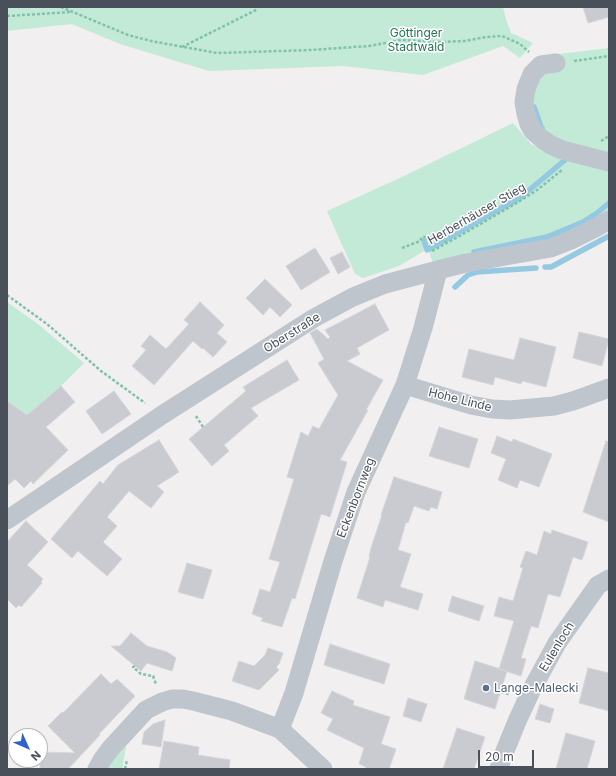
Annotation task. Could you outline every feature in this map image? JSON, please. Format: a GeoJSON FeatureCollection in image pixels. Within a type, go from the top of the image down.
{"type":"FeatureCollection","features":[{"type":"Feature","properties":{"kind":"street"},"geometry":{"type":"LineString","coordinates":[[549,64],[532,74],[526,89],[524,102],[529,124],[533,131],[551,145],[562,150],[609,162]]}},
{"type":"Feature","properties":{"kind":"street","name":"Oberstraße"},"geometry":{"type":"LineString","coordinates":[[7,520],[162,416],[314,318],[353,297],[385,284],[466,263],[551,248],[571,240],[609,220]]}},
{"type":"Feature","properties":{"kind":"street","name":"Eckenbornweg"},"geometry":{"type":"LineString","coordinates":[[280,729],[294,693],[333,561],[356,492],[405,385],[423,328],[438,270]]}},
{"type":"Feature","properties":{"kind":"street","name":"Hohe Linde"},"geometry":{"type":"LineString","coordinates":[[405,385],[471,405],[492,409],[510,410],[554,406],[609,388]]}},
{"type":"Feature","properties":{"kind":"street","name":"Eulenloch"},"geometry":{"type":"LineString","coordinates":[[499,769],[518,719],[532,689],[557,643],[598,585],[609,579]]}},
{"type":"Feature","properties":{"kind":"street"},"geometry":{"type":"LineString","coordinates":[[97,769],[111,748],[146,710],[172,699],[183,699],[232,711],[280,729],[323,769]]}},
{"type":"Feature","properties":{"kind":"path"},"geometry":{"type":"LineString","coordinates":[[61,7],[128,35],[151,42],[217,53],[311,50],[369,46],[402,40],[439,42],[465,41],[502,36],[520,44],[532,54],[549,64]]}},
{"type":"Feature","properties":{"kind":"path"},"geometry":{"type":"LineString","coordinates":[[182,47],[258,9]]}},
{"type":"Feature","properties":{"kind":"path"},"geometry":{"type":"LineString","coordinates":[[7,16],[73,12]]}},
{"type":"Feature","properties":{"kind":"path"},"geometry":{"type":"LineString","coordinates":[[577,60],[609,56]]}},
{"type":"Feature","properties":{"kind":"path","name":"Herberhäuser Stieg"},"geometry":{"type":"LineString","coordinates":[[430,252],[520,202],[580,155]]}},
{"type":"Feature","properties":{"kind":"path"},"geometry":{"type":"LineString","coordinates":[[402,248],[420,240],[422,237],[426,238],[426,240],[431,236],[439,236],[447,243]]}},
{"type":"Feature","properties":{"kind":"path"},"geometry":{"type":"LineString","coordinates":[[7,295],[47,324],[101,371],[162,416]]}},
{"type":"Feature","properties":{"kind":"path"},"geometry":{"type":"LineString","coordinates":[[135,666],[133,667],[141,674],[152,676],[162,702]]}},
{"type":"Feature","properties":{"kind":"green space","name":"Göttinger Stadtwald"},"geometry":{"type":"Polygon","coordinates":[[[7,7],[503,7],[511,33],[533,43],[520,58],[503,46],[423,75],[343,66],[209,71],[120,44],[72,24],[7,31],[7,7]]]}},
{"type":"Feature","properties":{"kind":"green space"},"geometry":{"type":"Polygon","coordinates":[[[609,48],[609,212],[546,242],[433,264],[426,240],[422,242],[424,251],[399,266],[363,278],[355,274],[327,211],[402,177],[513,123],[531,144],[561,160],[564,146],[546,135],[531,110],[542,56],[609,48]]]}},
{"type":"Feature","properties":{"kind":"green space"},"geometry":{"type":"Polygon","coordinates":[[[7,302],[38,324],[84,363],[61,386],[27,415],[7,401],[7,302]]]}},
{"type":"Feature","properties":{"kind":"green space"},"geometry":{"type":"Polygon","coordinates":[[[122,747],[126,747],[122,769],[107,769],[122,747]]]}},
{"type":"Feature","properties":{"kind":"building"},"geometry":{"type":"Polygon","coordinates":[[[583,7],[609,7],[609,17],[588,23],[583,7]]]}},
{"type":"Feature","properties":{"kind":"building"},"geometry":{"type":"Polygon","coordinates":[[[315,248],[330,272],[301,290],[286,266],[315,248]]]}},
{"type":"Feature","properties":{"kind":"building"},"geometry":{"type":"Polygon","coordinates":[[[342,252],[350,267],[338,274],[330,258],[342,252]]]}},
{"type":"Feature","properties":{"kind":"building"},"geometry":{"type":"Polygon","coordinates":[[[265,279],[292,305],[280,317],[270,307],[263,315],[246,298],[265,279]]]}},
{"type":"Feature","properties":{"kind":"building"},"geometry":{"type":"Polygon","coordinates":[[[200,302],[224,325],[217,333],[227,342],[213,357],[193,341],[154,385],[132,366],[146,350],[141,346],[150,335],[166,349],[189,324],[184,320],[200,302]]]}},
{"type":"Feature","properties":{"kind":"building"},"geometry":{"type":"Polygon","coordinates":[[[375,304],[389,330],[357,348],[360,354],[347,361],[383,380],[340,460],[347,462],[330,517],[321,514],[295,599],[292,598],[282,627],[261,621],[263,618],[252,614],[260,589],[270,592],[280,562],[269,559],[294,479],[287,477],[301,432],[308,436],[313,426],[319,429],[338,395],[318,363],[324,359],[310,333],[317,329],[328,339],[330,337],[325,330],[375,304]]]}},
{"type":"Feature","properties":{"kind":"building"},"geometry":{"type":"Polygon","coordinates":[[[579,332],[609,339],[602,366],[573,358],[579,332]]]}},
{"type":"Feature","properties":{"kind":"building"},"geometry":{"type":"Polygon","coordinates":[[[520,338],[556,347],[546,387],[522,381],[521,384],[495,377],[493,385],[462,377],[469,349],[514,360],[520,338]]]}},
{"type":"Feature","properties":{"kind":"building"},"geometry":{"type":"Polygon","coordinates":[[[287,360],[299,380],[251,408],[258,416],[224,445],[229,451],[212,466],[189,439],[246,391],[243,387],[287,360]]]}},
{"type":"Feature","properties":{"kind":"building"},"geometry":{"type":"Polygon","coordinates":[[[61,386],[75,402],[46,427],[68,450],[33,484],[31,481],[24,488],[15,479],[7,486],[7,401],[27,415],[61,386]]]}},
{"type":"Feature","properties":{"kind":"building"},"geometry":{"type":"Polygon","coordinates":[[[114,391],[131,414],[102,434],[86,411],[114,391]]]}},
{"type":"Feature","properties":{"kind":"building"},"geometry":{"type":"Polygon","coordinates":[[[439,427],[478,439],[469,468],[429,456],[439,427]]]}},
{"type":"Feature","properties":{"kind":"building"},"geometry":{"type":"Polygon","coordinates":[[[497,436],[512,442],[513,439],[552,454],[539,487],[520,480],[517,488],[498,480],[506,459],[491,453],[497,436]]]}},
{"type":"Feature","properties":{"kind":"building"},"geometry":{"type":"Polygon","coordinates":[[[159,440],[179,472],[157,486],[164,492],[151,508],[129,491],[107,517],[117,526],[103,542],[122,559],[107,576],[78,551],[72,558],[51,539],[100,481],[103,484],[118,465],[159,440]]]}},
{"type":"Feature","properties":{"kind":"building"},"geometry":{"type":"Polygon","coordinates":[[[606,441],[609,442],[609,522],[583,512],[606,441]]]}},
{"type":"Feature","properties":{"kind":"building"},"geometry":{"type":"Polygon","coordinates":[[[394,477],[442,492],[437,509],[431,507],[429,511],[414,506],[408,523],[406,522],[398,550],[411,554],[400,587],[423,594],[418,610],[385,600],[383,607],[357,598],[381,515],[394,477]]]}},
{"type":"Feature","properties":{"kind":"building"},"geometry":{"type":"Polygon","coordinates":[[[26,521],[48,542],[27,565],[43,579],[41,581],[42,583],[21,607],[19,605],[16,608],[7,599],[7,542],[26,521]]]}},
{"type":"Feature","properties":{"kind":"building"},"geometry":{"type":"Polygon","coordinates":[[[552,530],[588,542],[582,560],[573,557],[560,597],[548,594],[538,628],[531,626],[521,658],[526,659],[521,676],[499,669],[514,621],[494,616],[499,597],[513,601],[523,568],[520,567],[526,551],[537,555],[544,531],[551,534],[552,530]]]}},
{"type":"Feature","properties":{"kind":"building"},"geometry":{"type":"Polygon","coordinates":[[[187,563],[212,570],[203,599],[178,592],[187,563]]]}},
{"type":"Feature","properties":{"kind":"building"},"geometry":{"type":"Polygon","coordinates":[[[452,596],[484,606],[479,621],[448,611],[452,596]]]}},
{"type":"Feature","properties":{"kind":"building"},"geometry":{"type":"Polygon","coordinates":[[[131,633],[147,646],[167,652],[176,658],[172,671],[147,663],[141,671],[111,646],[120,646],[131,633]]]}},
{"type":"Feature","properties":{"kind":"building"},"geometry":{"type":"Polygon","coordinates":[[[330,644],[390,664],[384,684],[324,665],[330,644]]]}},
{"type":"Feature","properties":{"kind":"building"},"geometry":{"type":"Polygon","coordinates":[[[268,648],[283,653],[279,664],[276,667],[279,670],[259,690],[232,681],[239,661],[254,666],[265,655],[268,648]]]}},
{"type":"Feature","properties":{"kind":"building"},"geometry":{"type":"Polygon","coordinates":[[[475,661],[507,671],[495,709],[464,699],[475,661]]]}},
{"type":"Feature","properties":{"kind":"building"},"geometry":{"type":"Polygon","coordinates":[[[588,668],[609,673],[609,711],[579,703],[588,668]]]}},
{"type":"Feature","properties":{"kind":"building"},"geometry":{"type":"Polygon","coordinates":[[[101,674],[111,684],[117,679],[135,696],[68,769],[40,769],[48,768],[48,752],[75,753],[48,726],[62,712],[63,713],[101,674]]]}},
{"type":"Feature","properties":{"kind":"building"},"geometry":{"type":"Polygon","coordinates":[[[332,691],[354,701],[353,705],[390,717],[381,744],[396,749],[389,769],[365,769],[366,767],[359,764],[364,748],[327,730],[333,719],[321,713],[332,691]]]}},
{"type":"Feature","properties":{"kind":"building"},"geometry":{"type":"Polygon","coordinates":[[[408,698],[427,704],[421,722],[403,716],[408,698]]]}},
{"type":"Feature","properties":{"kind":"building"},"geometry":{"type":"Polygon","coordinates":[[[540,704],[554,709],[550,723],[535,719],[540,704]]]}},
{"type":"Feature","properties":{"kind":"building"},"geometry":{"type":"Polygon","coordinates":[[[165,720],[161,747],[142,744],[144,732],[153,724],[165,720]]]}},
{"type":"Feature","properties":{"kind":"building"},"geometry":{"type":"Polygon","coordinates":[[[457,728],[485,737],[474,769],[443,769],[457,728]]]}},
{"type":"Feature","properties":{"kind":"building"},"geometry":{"type":"Polygon","coordinates":[[[566,733],[595,741],[587,769],[556,769],[566,733]]]}},
{"type":"Feature","properties":{"kind":"building"},"geometry":{"type":"Polygon","coordinates":[[[164,741],[199,747],[198,755],[230,760],[229,769],[159,769],[164,741]]]}},
{"type":"Feature","properties":{"kind":"waterway"},"geometry":{"type":"LineString","coordinates":[[534,107],[542,128]]}},
{"type":"Feature","properties":{"kind":"waterway"},"geometry":{"type":"LineString","coordinates":[[424,241],[427,250],[521,197],[565,160]]}},
{"type":"Feature","properties":{"kind":"waterway"},"geometry":{"type":"LineString","coordinates":[[474,252],[547,237],[583,222],[609,203]]}},
{"type":"Feature","properties":{"kind":"waterway"},"geometry":{"type":"LineString","coordinates":[[545,267],[551,267],[609,236]]}},
{"type":"Feature","properties":{"kind":"waterway"},"geometry":{"type":"LineString","coordinates":[[455,287],[468,275],[477,272],[536,268]]}},
{"type":"Feature","properties":{"kind":"place","name":"Lange-Malecki"},"geometry":{"type":"Point","coordinates":[486,688]}}]}
